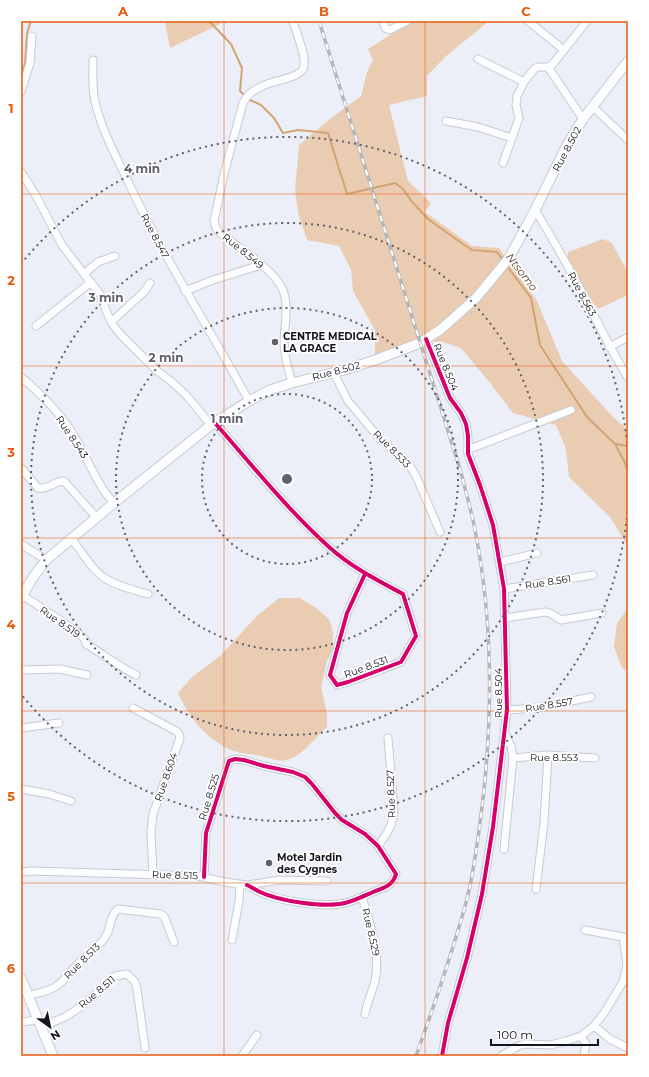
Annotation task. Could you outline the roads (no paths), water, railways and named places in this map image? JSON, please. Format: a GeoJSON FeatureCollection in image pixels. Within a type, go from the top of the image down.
{"type":"FeatureCollection","features":[{"type":"Feature","properties":{"kind":"main road","name":"Rue 8.502"},"geometry":{"type":"LineString","coordinates":[[22,597],[32,579],[46,560],[71,538],[213,424],[249,401],[270,390],[334,373],[375,360],[426,339],[440,330],[476,298],[509,258],[535,210],[567,145],[592,106],[628,61]]}},
{"type":"Feature","properties":{"kind":"main road"},"geometry":{"type":"LineString","coordinates":[[21,978],[53,1056]]}},
{"type":"Feature","properties":{"kind":"street","name":"Rue 8.549"},"geometry":{"type":"LineString","coordinates":[[292,21],[303,55],[304,67],[301,72],[292,77],[270,83],[247,96],[243,103],[224,174],[214,221],[216,228],[220,233],[261,265],[273,276],[282,288],[286,301],[284,345],[286,361],[292,383]]}},
{"type":"Feature","properties":{"kind":"street"},"geometry":{"type":"LineString","coordinates":[[383,21],[385,28],[390,30],[408,21]]}},
{"type":"Feature","properties":{"kind":"street"},"geometry":{"type":"LineString","coordinates":[[528,21],[564,50]]}},
{"type":"Feature","properties":{"kind":"street"},"geometry":{"type":"LineString","coordinates":[[503,163],[519,118],[516,105],[516,96],[524,82],[534,69],[552,65],[587,21]]}},
{"type":"Feature","properties":{"kind":"street"},"geometry":{"type":"LineString","coordinates":[[21,92],[30,63],[32,36]]}},
{"type":"Feature","properties":{"kind":"street"},"geometry":{"type":"LineString","coordinates":[[478,59],[524,82]]}},
{"type":"Feature","properties":{"kind":"street","name":"Rue 8.547"},"geometry":{"type":"LineString","coordinates":[[93,60],[95,102],[110,144],[157,240],[249,401]]}},
{"type":"Feature","properties":{"kind":"street"},"geometry":{"type":"LineString","coordinates":[[548,67],[583,119]]}},
{"type":"Feature","properties":{"kind":"street"},"geometry":{"type":"LineString","coordinates":[[592,106],[628,140]]}},
{"type":"Feature","properties":{"kind":"street"},"geometry":{"type":"LineString","coordinates":[[446,121],[478,126],[512,138]]}},
{"type":"Feature","properties":{"kind":"street","name":"Rue 8.531"},"geometry":{"type":"LineString","coordinates":[[21,172],[35,194],[62,245],[100,294],[111,322],[120,334],[140,355],[187,396],[291,509],[330,547],[365,574],[403,594],[416,636],[401,662],[338,685],[330,675],[347,613],[365,574]]}},
{"type":"Feature","properties":{"kind":"street","name":"Rue 8.563"},"geometry":{"type":"LineString","coordinates":[[535,210],[567,265],[609,346],[628,378]]}},
{"type":"Feature","properties":{"kind":"street"},"geometry":{"type":"LineString","coordinates":[[84,274],[98,262],[115,256]]}},
{"type":"Feature","properties":{"kind":"street"},"geometry":{"type":"LineString","coordinates":[[185,291],[213,280],[261,265]]}},
{"type":"Feature","properties":{"kind":"street"},"geometry":{"type":"LineString","coordinates":[[36,326],[91,282]]}},
{"type":"Feature","properties":{"kind":"street"},"geometry":{"type":"LineString","coordinates":[[111,322],[144,292],[150,283]]}},
{"type":"Feature","properties":{"kind":"street"},"geometry":{"type":"LineString","coordinates":[[609,346],[628,337]]}},
{"type":"Feature","properties":{"kind":"street","name":"Rue 8.504"},"geometry":{"type":"LineString","coordinates":[[426,339],[450,398],[461,413],[466,424],[468,436],[467,450],[493,525],[504,589],[505,618],[507,710],[493,827],[482,894],[467,958],[448,1023],[442,1056]]}},
{"type":"Feature","properties":{"kind":"street","name":"Rue 8.533"},"geometry":{"type":"LineString","coordinates":[[334,373],[348,401],[380,439],[410,466],[417,478],[440,532]]}},
{"type":"Feature","properties":{"kind":"street","name":"Rue 8.543"},"geometry":{"type":"LineString","coordinates":[[21,377],[39,393],[72,432],[90,463],[101,487],[114,503]]}},
{"type":"Feature","properties":{"kind":"street"},"geometry":{"type":"LineString","coordinates":[[467,450],[571,410]]}},
{"type":"Feature","properties":{"kind":"street"},"geometry":{"type":"LineString","coordinates":[[21,468],[38,488],[48,488],[59,481],[64,482],[96,517]]}},
{"type":"Feature","properties":{"kind":"street"},"geometry":{"type":"LineString","coordinates":[[71,538],[100,574],[107,580],[125,588],[148,594]]}},
{"type":"Feature","properties":{"kind":"street"},"geometry":{"type":"LineString","coordinates":[[21,544],[46,560]]}},
{"type":"Feature","properties":{"kind":"street"},"geometry":{"type":"LineString","coordinates":[[500,562],[537,554]]}},
{"type":"Feature","properties":{"kind":"street","name":"Rue 8.561"},"geometry":{"type":"LineString","coordinates":[[504,589],[593,575]]}},
{"type":"Feature","properties":{"kind":"street","name":"Rue 8.519"},"geometry":{"type":"LineString","coordinates":[[22,597],[60,620],[85,639],[86,644],[114,661],[120,667],[136,675]]}},
{"type":"Feature","properties":{"kind":"street"},"geometry":{"type":"LineString","coordinates":[[505,618],[545,612],[550,613],[561,620],[602,613]]}},
{"type":"Feature","properties":{"kind":"street"},"geometry":{"type":"LineString","coordinates":[[21,670],[60,670],[87,676]]}},
{"type":"Feature","properties":{"kind":"street","name":"Rue 8.557"},"geometry":{"type":"LineString","coordinates":[[507,710],[537,708],[591,697]]}},
{"type":"Feature","properties":{"kind":"street","name":"Rue 8.604"},"geometry":{"type":"LineString","coordinates":[[133,708],[176,731],[180,738],[153,814],[150,832],[153,875]]}},
{"type":"Feature","properties":{"kind":"street"},"geometry":{"type":"LineString","coordinates":[[21,728],[59,723]]}},
{"type":"Feature","properties":{"kind":"street"},"geometry":{"type":"LineString","coordinates":[[504,734],[511,746],[513,758],[504,849]]}},
{"type":"Feature","properties":{"kind":"street","name":"Rue 8.527"},"geometry":{"type":"LineString","coordinates":[[378,846],[389,830],[394,811],[388,738]]}},
{"type":"Feature","properties":{"kind":"street"},"geometry":{"type":"LineString","coordinates":[[536,889],[544,823],[548,755]]}},
{"type":"Feature","properties":{"kind":"street","name":"Rue 8.553"},"geometry":{"type":"LineString","coordinates":[[513,758],[548,755],[595,758]]}},
{"type":"Feature","properties":{"kind":"street","name":"Rue 8.525"},"geometry":{"type":"LineString","coordinates":[[204,877],[206,833],[229,761],[235,759],[293,772],[304,777],[312,784],[342,820],[365,834],[378,846],[396,874],[395,880],[390,885],[346,903],[334,904],[305,902],[275,897],[244,884]]}},
{"type":"Feature","properties":{"kind":"street"},"geometry":{"type":"LineString","coordinates":[[21,789],[49,794],[71,801]]}},
{"type":"Feature","properties":{"kind":"street","name":"Rue 8.515"},"geometry":{"type":"LineString","coordinates":[[21,872],[32,871],[204,877],[225,882],[244,884],[280,880],[327,881]]}},
{"type":"Feature","properties":{"kind":"street"},"geometry":{"type":"LineString","coordinates":[[232,940],[244,884]]}},
{"type":"Feature","properties":{"kind":"street","name":"Rue 8.529"},"geometry":{"type":"LineString","coordinates":[[362,897],[378,958],[375,981],[365,1014]]}},
{"type":"Feature","properties":{"kind":"street","name":"Rue 8.513"},"geometry":{"type":"LineString","coordinates":[[28,996],[56,987],[78,963],[102,942],[107,934],[114,912],[118,909],[160,914],[164,916],[174,942]]}},
{"type":"Feature","properties":{"kind":"street"},"geometry":{"type":"LineString","coordinates":[[501,1056],[525,1044],[551,1045],[581,1036],[594,1026],[604,1014],[623,982],[627,966],[623,937],[585,930]]}},
{"type":"Feature","properties":{"kind":"street","name":"Rue 8.511"},"geometry":{"type":"LineString","coordinates":[[40,1024],[65,1017],[79,1008],[115,976],[127,974],[135,982],[144,1048]]}},
{"type":"Feature","properties":{"kind":"street"},"geometry":{"type":"LineString","coordinates":[[21,1022],[40,1024]]}},
{"type":"Feature","properties":{"kind":"street"},"geometry":{"type":"LineString","coordinates":[[594,1026],[610,1039],[628,1048]]}},
{"type":"Feature","properties":{"kind":"street"},"geometry":{"type":"LineString","coordinates":[[242,1056],[258,1035]]}},
{"type":"Feature","properties":{"kind":"street"},"geometry":{"type":"LineString","coordinates":[[581,1036],[586,1044],[584,1056]]}},
{"type":"Feature","properties":{"kind":"waterway"},"geometry":{"type":"LineString","coordinates":[[21,72],[25,64],[27,33],[31,21]]}},
{"type":"Feature","properties":{"kind":"waterway","name":"Ntsomo"},"geometry":{"type":"LineString","coordinates":[[209,21],[231,44],[242,68],[240,91],[248,99],[261,105],[274,118],[283,133],[298,130],[328,133],[347,194],[395,183],[402,188],[413,203],[428,219],[460,242],[472,250],[497,252],[503,260]]}},
{"type":"Feature","properties":{"kind":"waterway","name":"Ntsomo"},"geometry":{"type":"LineString","coordinates":[[507,266],[531,298],[540,345],[587,417],[615,444],[628,472]]}},
{"type":"Feature","properties":{"kind":"waterway"},"geometry":{"type":"LineString","coordinates":[[615,444],[628,446]]}},
{"type":"Feature","properties":{"kind":"railway"},"geometry":{"type":"LineString","coordinates":[[319,21],[460,469],[474,525],[484,591],[490,690],[487,757],[478,842],[463,915],[444,976],[416,1056]]}},
{"type":"Feature","properties":{"kind":"place","name":"CENTRE MEDICAL LA GRACE"},"geometry":{"type":"Point","coordinates":[275,342]}},
{"type":"Feature","properties":{"kind":"place","name":"Motel Jardin des Cygnes"},"geometry":{"type":"Point","coordinates":[269,863]}}]}
